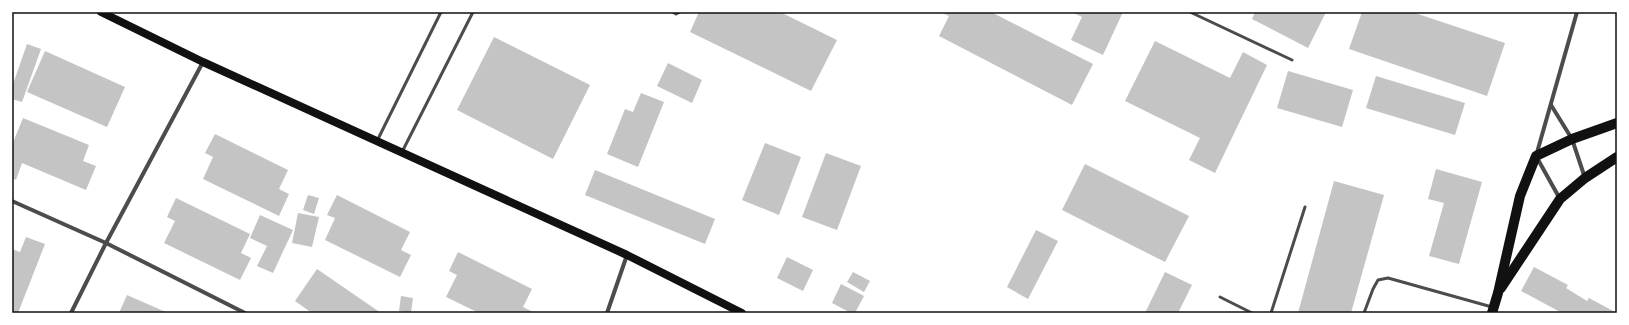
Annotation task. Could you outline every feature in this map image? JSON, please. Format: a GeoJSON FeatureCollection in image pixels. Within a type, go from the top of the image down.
{"type":"FeatureCollection","features":[{"type":"Feature","properties":{"kind":"main road"},"geometry":{"type":"LineString","coordinates":[[101,12],[203,62],[627,255],[742,313]]}},
{"type":"Feature","properties":{"kind":"main road"},"geometry":{"type":"LineString","coordinates":[[1493,310],[1520,196],[1536,156],[1572,139],[1617,123]]}},
{"type":"Feature","properties":{"kind":"main road"},"geometry":{"type":"LineString","coordinates":[[1498,294],[1560,199],[1585,178],[1616,157]]}},
{"type":"Feature","properties":{"kind":"street"},"geometry":{"type":"LineString","coordinates":[[1560,199],[1536,156],[1577,12]]}},
{"type":"Feature","properties":{"kind":"street"},"geometry":{"type":"LineString","coordinates":[[72,313],[106,243],[203,62]]}},
{"type":"Feature","properties":{"kind":"street"},"geometry":{"type":"LineString","coordinates":[[1551,105],[1572,139],[1585,178]]}},
{"type":"Feature","properties":{"kind":"street"},"geometry":{"type":"LineString","coordinates":[[12,201],[106,243],[245,313]]}},
{"type":"Feature","properties":{"kind":"street"},"geometry":{"type":"LineString","coordinates":[[607,313],[627,255]]}},
{"type":"Feature","properties":{"kind":"lane"},"geometry":{"type":"LineString","coordinates":[[377,141],[441,12]]}},
{"type":"Feature","properties":{"kind":"lane"},"geometry":{"type":"LineString","coordinates":[[402,152],[473,12]]}},
{"type":"Feature","properties":{"kind":"lane"},"geometry":{"type":"LineString","coordinates":[[673,12],[676,14],[680,12]]}},
{"type":"Feature","properties":{"kind":"lane"},"geometry":{"type":"LineString","coordinates":[[1190,12],[1292,60]]}},
{"type":"Feature","properties":{"kind":"lane"},"geometry":{"type":"LineString","coordinates":[[1271,313],[1305,207]]}},
{"type":"Feature","properties":{"kind":"lane"},"geometry":{"type":"LineString","coordinates":[[1364,313],[1378,280],[1388,278],[1493,310]]}},
{"type":"Feature","properties":{"kind":"lane"},"geometry":{"type":"LineString","coordinates":[[1220,297],[1252,313]]}},
{"type":"Feature","properties":{"kind":"building"},"geometry":{"type":"Polygon","coordinates":[[[699,12],[780,12],[837,40],[811,91],[690,32],[699,12]]]}},
{"type":"Feature","properties":{"kind":"building"},"geometry":{"type":"Polygon","coordinates":[[[940,12],[991,12],[1093,64],[1072,105],[939,36],[949,16],[940,12]]]}},
{"type":"Feature","properties":{"kind":"building"},"geometry":{"type":"Polygon","coordinates":[[[1072,12],[1123,12],[1103,55],[1071,40],[1082,17],[1072,12]]]}},
{"type":"Feature","properties":{"kind":"building"},"geometry":{"type":"Polygon","coordinates":[[[1255,12],[1326,12],[1308,48],[1252,19],[1255,12]]]}},
{"type":"Feature","properties":{"kind":"building"},"geometry":{"type":"Polygon","coordinates":[[[1362,12],[1412,12],[1505,43],[1487,96],[1349,49],[1362,12]]]}},
{"type":"Feature","properties":{"kind":"building"},"geometry":{"type":"Polygon","coordinates":[[[494,37],[590,85],[553,159],[457,110],[494,37]]]}},
{"type":"Feature","properties":{"kind":"building"},"geometry":{"type":"Polygon","coordinates":[[[1155,41],[1230,78],[1243,52],[1267,65],[1215,173],[1189,160],[1200,138],[1125,101],[1155,41]]]}},
{"type":"Feature","properties":{"kind":"building"},"geometry":{"type":"Polygon","coordinates":[[[27,44],[41,49],[22,102],[12,99],[12,87],[27,44]]]}},
{"type":"Feature","properties":{"kind":"building"},"geometry":{"type":"Polygon","coordinates":[[[45,51],[125,87],[107,127],[27,92],[45,51]]]}},
{"type":"Feature","properties":{"kind":"building"},"geometry":{"type":"Polygon","coordinates":[[[668,63],[702,80],[692,103],[657,86],[668,63]]]}},
{"type":"Feature","properties":{"kind":"building"},"geometry":{"type":"Polygon","coordinates":[[[1288,71],[1353,90],[1342,127],[1277,108],[1288,71]]]}},
{"type":"Feature","properties":{"kind":"building"},"geometry":{"type":"Polygon","coordinates":[[[1376,76],[1465,103],[1455,135],[1366,108],[1376,76]]]}},
{"type":"Feature","properties":{"kind":"building"},"geometry":{"type":"Polygon","coordinates":[[[641,93],[664,102],[638,167],[607,154],[625,109],[633,112],[641,93]]]}},
{"type":"Feature","properties":{"kind":"building"},"geometry":{"type":"Polygon","coordinates":[[[23,118],[89,145],[83,161],[96,166],[86,190],[22,163],[16,180],[12,178],[12,145],[23,118]]]}},
{"type":"Feature","properties":{"kind":"building"},"geometry":{"type":"Polygon","coordinates":[[[215,134],[288,170],[279,189],[289,194],[279,216],[203,179],[213,157],[205,153],[215,134]]]}},
{"type":"Feature","properties":{"kind":"building"},"geometry":{"type":"Polygon","coordinates":[[[765,143],[801,157],[779,215],[742,200],[765,143]]]}},
{"type":"Feature","properties":{"kind":"building"},"geometry":{"type":"Polygon","coordinates":[[[826,153],[861,166],[837,230],[802,217],[826,153]]]}},
{"type":"Feature","properties":{"kind":"building"},"geometry":{"type":"Polygon","coordinates":[[[1085,164],[1189,216],[1165,262],[1062,210],[1085,164]]]}},
{"type":"Feature","properties":{"kind":"building"},"geometry":{"type":"Polygon","coordinates":[[[1436,169],[1482,182],[1459,264],[1429,256],[1444,203],[1428,199],[1436,169]]]}},
{"type":"Feature","properties":{"kind":"building"},"geometry":{"type":"Polygon","coordinates":[[[595,170],[715,219],[705,244],[585,195],[595,170]]]}},
{"type":"Feature","properties":{"kind":"building"},"geometry":{"type":"Polygon","coordinates":[[[1334,181],[1384,195],[1351,313],[1298,313],[1334,181]]]}},
{"type":"Feature","properties":{"kind":"building"},"geometry":{"type":"Polygon","coordinates":[[[308,195],[319,198],[314,214],[303,210],[308,195]]]}},
{"type":"Feature","properties":{"kind":"building"},"geometry":{"type":"Polygon","coordinates":[[[337,195],[410,232],[401,250],[411,255],[400,277],[325,240],[335,218],[327,215],[337,195]]]}},
{"type":"Feature","properties":{"kind":"building"},"geometry":{"type":"Polygon","coordinates":[[[176,198],[250,234],[241,253],[251,258],[240,280],[164,243],[175,221],[167,217],[176,198]]]}},
{"type":"Feature","properties":{"kind":"building"},"geometry":{"type":"Polygon","coordinates":[[[298,213],[319,217],[312,247],[292,243],[298,213]]]}},
{"type":"Feature","properties":{"kind":"building"},"geometry":{"type":"Polygon","coordinates":[[[260,215],[293,230],[273,273],[257,266],[267,246],[250,238],[260,215]]]}},
{"type":"Feature","properties":{"kind":"building"},"geometry":{"type":"Polygon","coordinates":[[[1036,230],[1058,241],[1028,299],[1007,287],[1036,230]]]}},
{"type":"Feature","properties":{"kind":"building"},"geometry":{"type":"Polygon","coordinates":[[[26,237],[45,244],[18,313],[12,313],[12,249],[20,252],[26,237]]]}},
{"type":"Feature","properties":{"kind":"building"},"geometry":{"type":"Polygon","coordinates":[[[458,252],[532,289],[523,307],[533,312],[479,313],[446,297],[457,275],[449,271],[458,252]]]}},
{"type":"Feature","properties":{"kind":"building"},"geometry":{"type":"Polygon","coordinates":[[[787,257],[813,270],[803,291],[777,278],[787,257]]]}},
{"type":"Feature","properties":{"kind":"building"},"geometry":{"type":"Polygon","coordinates":[[[1534,267],[1568,285],[1566,288],[1587,301],[1589,298],[1615,312],[1562,313],[1521,291],[1534,267]]]}},
{"type":"Feature","properties":{"kind":"building"},"geometry":{"type":"Polygon","coordinates":[[[317,269],[381,313],[312,313],[295,301],[317,269]]]}},
{"type":"Feature","properties":{"kind":"building"},"geometry":{"type":"Polygon","coordinates":[[[853,272],[870,281],[864,292],[847,282],[853,272]]]}},
{"type":"Feature","properties":{"kind":"building"},"geometry":{"type":"Polygon","coordinates":[[[1165,272],[1192,285],[1178,313],[1145,313],[1165,272]]]}},
{"type":"Feature","properties":{"kind":"building"},"geometry":{"type":"Polygon","coordinates":[[[841,284],[864,296],[855,313],[851,313],[832,303],[841,284]]]}},
{"type":"Feature","properties":{"kind":"building"},"geometry":{"type":"Polygon","coordinates":[[[127,295],[168,313],[119,313],[127,295]]]}},
{"type":"Feature","properties":{"kind":"building"},"geometry":{"type":"Polygon","coordinates":[[[401,296],[413,298],[411,313],[399,311],[401,296]]]}}]}
